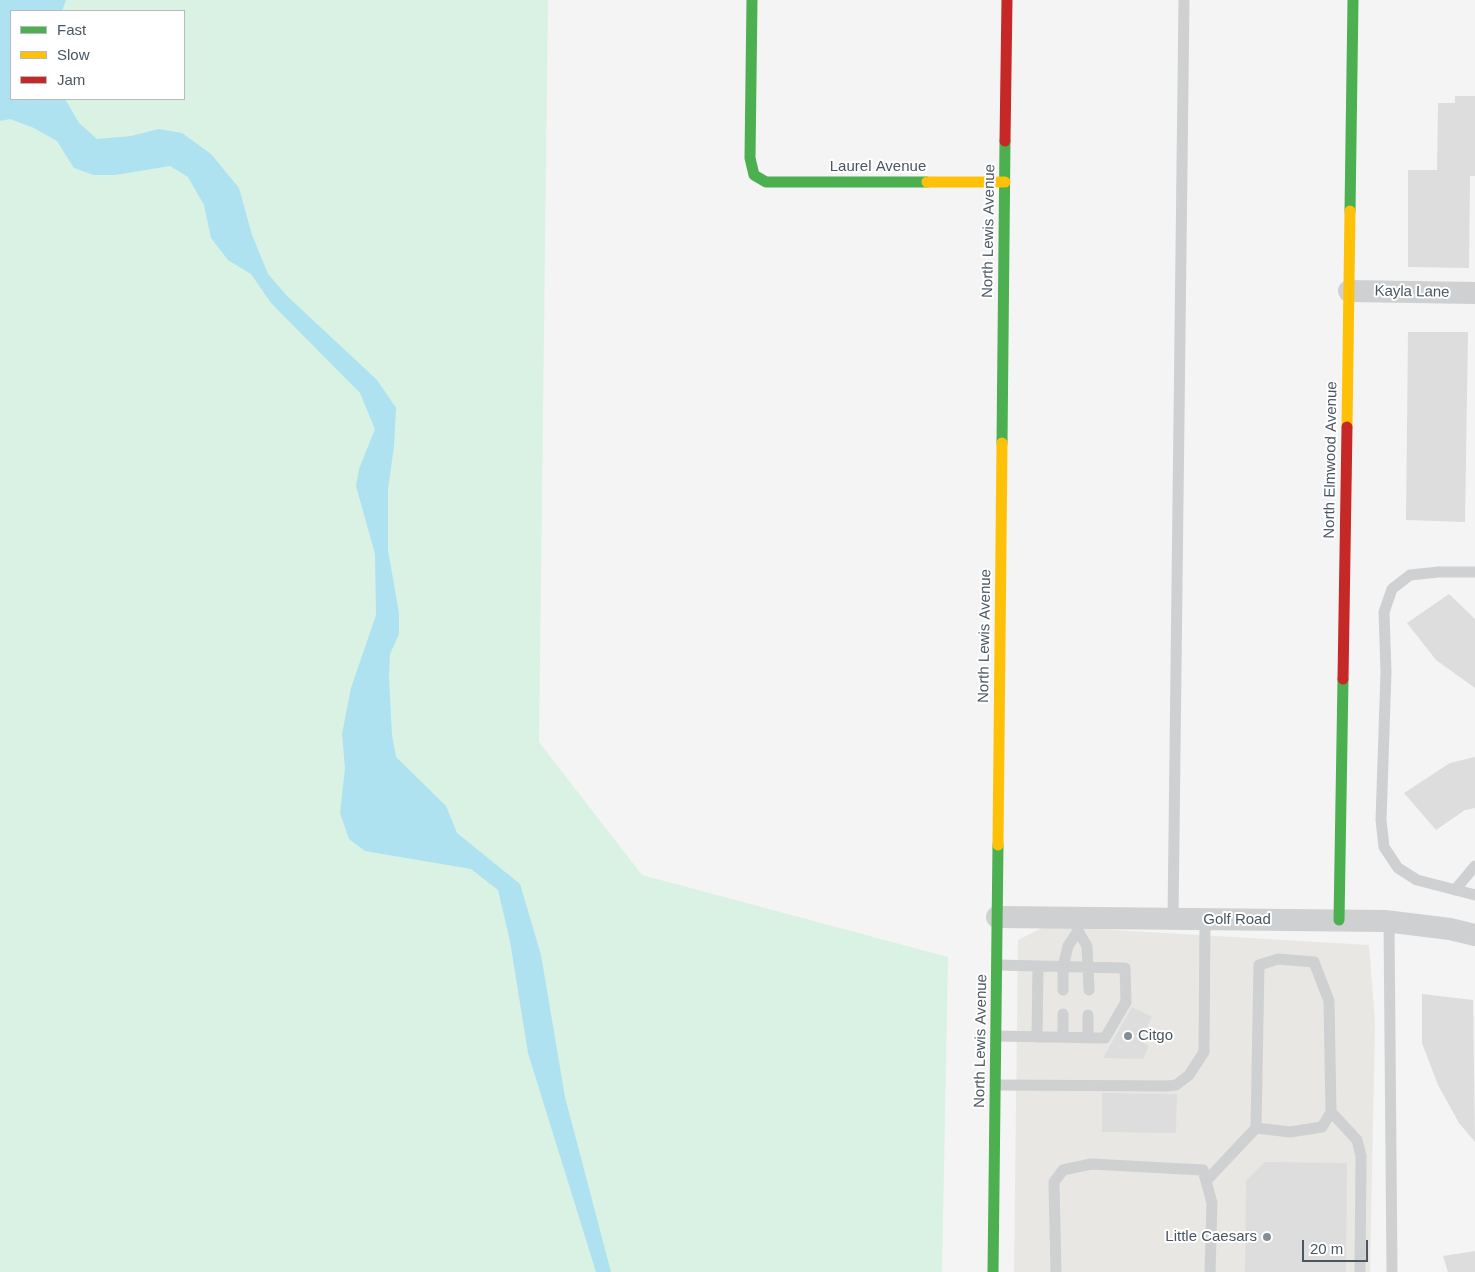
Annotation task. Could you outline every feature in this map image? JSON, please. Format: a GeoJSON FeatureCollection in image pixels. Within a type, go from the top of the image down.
{"type":"FeatureCollection","features":[{"type":"Feature","properties":{"kind":"street","name":"Laurel Avenue"},"geometry":{"type":"LineString","coordinates":[[752,0],[750,158],[754,175],[766,182],[1005,182]]}},
{"type":"Feature","properties":{"kind":"street","name":"North Lewis Avenue"},"geometry":{"type":"LineString","coordinates":[[993,1272],[1007,0]]}},
{"type":"Feature","properties":{"kind":"street","name":"North Elmwood Avenue"},"geometry":{"type":"LineString","coordinates":[[1339,920],[1353,0]]}},
{"type":"Feature","properties":{"kind":"street","name":"Kayla Lane"},"geometry":{"type":"LineString","coordinates":[[1349,291],[1475,293]]}},
{"type":"Feature","properties":{"kind":"street","name":"Golf Road"},"geometry":{"type":"LineString","coordinates":[[997,917],[1078,924],[1173,919],[1339,920],[1389,922],[1450,929],[1475,935]]}},
{"type":"Feature","properties":{"kind":"lane"},"geometry":{"type":"LineString","coordinates":[[1173,919],[1184,0]]}},
{"type":"Feature","properties":{"kind":"lane"},"geometry":{"type":"LineString","coordinates":[[1475,572],[1439,572],[1410,575],[1392,589],[1384,612],[1386,672],[1381,820],[1384,847],[1398,868],[1411,876],[1475,895]]}},
{"type":"Feature","properties":{"kind":"lane"},"geometry":{"type":"LineString","coordinates":[[1455,890],[1475,866]]}},
{"type":"Feature","properties":{"kind":"lane"},"geometry":{"type":"LineString","coordinates":[[995,1085],[1168,1086],[1176,1085],[1189,1075],[1204,1052],[1205,919]]}},
{"type":"Feature","properties":{"kind":"lane"},"geometry":{"type":"LineString","coordinates":[[1389,922],[1392,1272]]}},
{"type":"Feature","properties":{"kind":"lane"},"geometry":{"type":"LineString","coordinates":[[1063,990],[1064,967],[1068,946],[1078,924]]}},
{"type":"Feature","properties":{"kind":"lane"},"geometry":{"type":"LineString","coordinates":[[1078,924],[1088,946],[1088,990]]}},
{"type":"Feature","properties":{"kind":"lane"},"geometry":{"type":"LineString","coordinates":[[1056,1272],[1054,1182],[1063,1170],[1091,1164],[1205,1175],[1256,1128],[1259,965],[1278,960],[1314,962],[1329,1002],[1331,1112],[1322,1126],[1290,1132],[1256,1128]]}},
{"type":"Feature","properties":{"kind":"lane"},"geometry":{"type":"LineString","coordinates":[[996,1036],[1105,1038],[1126,1002],[1125,968],[997,965]]}},
{"type":"Feature","properties":{"kind":"lane"},"geometry":{"type":"LineString","coordinates":[[1037,1037],[1038,966]]}},
{"type":"Feature","properties":{"kind":"lane"},"geometry":{"type":"LineString","coordinates":[[1063,1014],[1063,1037]]}},
{"type":"Feature","properties":{"kind":"lane"},"geometry":{"type":"LineString","coordinates":[[1088,1015],[1088,1038]]}},
{"type":"Feature","properties":{"kind":"lane"},"geometry":{"type":"LineString","coordinates":[[1331,1112],[1357,1140],[1361,1156],[1360,1272]]}},
{"type":"Feature","properties":{"kind":"lane"},"geometry":{"type":"LineString","coordinates":[[1205,1175],[1212,1203],[1210,1272]]}},
{"type":"Feature","properties":{"kind":"shaded area"},"geometry":{"type":"Polygon","coordinates":[[[1046,926],[1369,945],[1375,1022],[1370,1272],[1014,1272],[1018,940],[1046,926]]]}},
{"type":"Feature","properties":{"kind":"green space"},"geometry":{"type":"Polygon","coordinates":[[[0,0],[548,0],[539,742],[642,875],[948,957],[942,1272],[0,1272],[0,0]]]}},
{"type":"Feature","properties":{"kind":"water"},"geometry":{"type":"Polygon","coordinates":[[[0,0],[66,0],[62,10],[10,10],[10,100],[66,100],[79,123],[97,139],[131,136],[159,129],[182,133],[211,154],[239,188],[252,235],[268,274],[287,296],[377,380],[396,408],[394,446],[388,490],[388,550],[399,613],[399,634],[390,654],[389,677],[392,735],[396,757],[446,806],[457,833],[520,884],[541,955],[565,1097],[611,1272],[596,1272],[528,1053],[510,941],[498,890],[471,869],[365,851],[349,839],[340,813],[345,768],[342,734],[351,688],[376,615],[375,554],[356,486],[359,469],[375,429],[360,393],[271,303],[251,274],[228,260],[211,238],[204,205],[188,177],[170,166],[115,175],[94,175],[74,168],[57,141],[34,128],[10,119],[0,121],[0,0]]]}},
{"type":"Feature","properties":{"kind":"building"},"geometry":{"type":"Polygon","coordinates":[[[1455,96],[1475,96],[1475,176],[1470,176],[1469,268],[1408,267],[1408,170],[1437,170],[1438,103],[1455,103],[1455,96]]]}},
{"type":"Feature","properties":{"kind":"building"},"geometry":{"type":"Polygon","coordinates":[[[1408,332],[1468,332],[1465,522],[1406,520],[1408,332]]]}},
{"type":"Feature","properties":{"kind":"building"},"geometry":{"type":"Polygon","coordinates":[[[1449,594],[1475,619],[1475,688],[1436,660],[1407,623],[1449,594]]]}},
{"type":"Feature","properties":{"kind":"building"},"geometry":{"type":"Polygon","coordinates":[[[1475,757],[1475,808],[1465,810],[1436,830],[1404,793],[1450,763],[1475,757]]]}},
{"type":"Feature","properties":{"kind":"building"},"geometry":{"type":"Polygon","coordinates":[[[1422,994],[1473,1000],[1475,1142],[1459,1123],[1438,1085],[1422,1043],[1422,994]]]}},
{"type":"Feature","properties":{"kind":"building","name":"Citgo"},"geometry":{"type":"Polygon","coordinates":[[[1132,1007],[1152,1017],[1140,1041],[1149,1046],[1143,1059],[1103,1058],[1132,1007]]]}},
{"type":"Feature","properties":{"kind":"building"},"geometry":{"type":"Polygon","coordinates":[[[1102,1093],[1177,1094],[1176,1133],[1102,1132],[1102,1093]]]}},
{"type":"Feature","properties":{"kind":"building"},"geometry":{"type":"Polygon","coordinates":[[[1265,1162],[1347,1163],[1346,1272],[1245,1272],[1246,1181],[1265,1162]]]}},
{"type":"Feature","properties":{"kind":"building"},"geometry":{"type":"Polygon","coordinates":[[[1475,1251],[1475,1272],[1448,1272],[1443,1256],[1475,1251]]]}},
{"type":"Feature","properties":{"kind":"traffic: fast"},"geometry":{"type":"LineString","coordinates":[[752,0],[750,158],[754,175],[766,182],[927,182]]}},
{"type":"Feature","properties":{"kind":"traffic: fast"},"geometry":{"type":"LineString","coordinates":[[1350,211],[1353,0]]}},
{"type":"Feature","properties":{"kind":"traffic: fast"},"geometry":{"type":"LineString","coordinates":[[1002,443],[1005,141]]}},
{"type":"Feature","properties":{"kind":"traffic: fast"},"geometry":{"type":"LineString","coordinates":[[1339,920],[1343,679]]}},
{"type":"Feature","properties":{"kind":"traffic: fast"},"geometry":{"type":"LineString","coordinates":[[993,1272],[998,845]]}},
{"type":"Feature","properties":{"kind":"traffic: slow"},"geometry":{"type":"LineString","coordinates":[[927,182],[1005,182]]}},
{"type":"Feature","properties":{"kind":"traffic: slow"},"geometry":{"type":"LineString","coordinates":[[1347,427],[1350,211]]}},
{"type":"Feature","properties":{"kind":"traffic: slow"},"geometry":{"type":"LineString","coordinates":[[998,845],[1002,443]]}},
{"type":"Feature","properties":{"kind":"traffic: jam"},"geometry":{"type":"LineString","coordinates":[[1005,141],[1007,0]]}},
{"type":"Feature","properties":{"kind":"traffic: jam"},"geometry":{"type":"LineString","coordinates":[[1343,679],[1347,427]]}},
{"type":"Feature","properties":{"kind":"place","name":"Citgo"},"geometry":{"type":"Point","coordinates":[1128,1036]}},
{"type":"Feature","properties":{"kind":"place","name":"Little Caesars"},"geometry":{"type":"Point","coordinates":[1267,1237]}}]}
